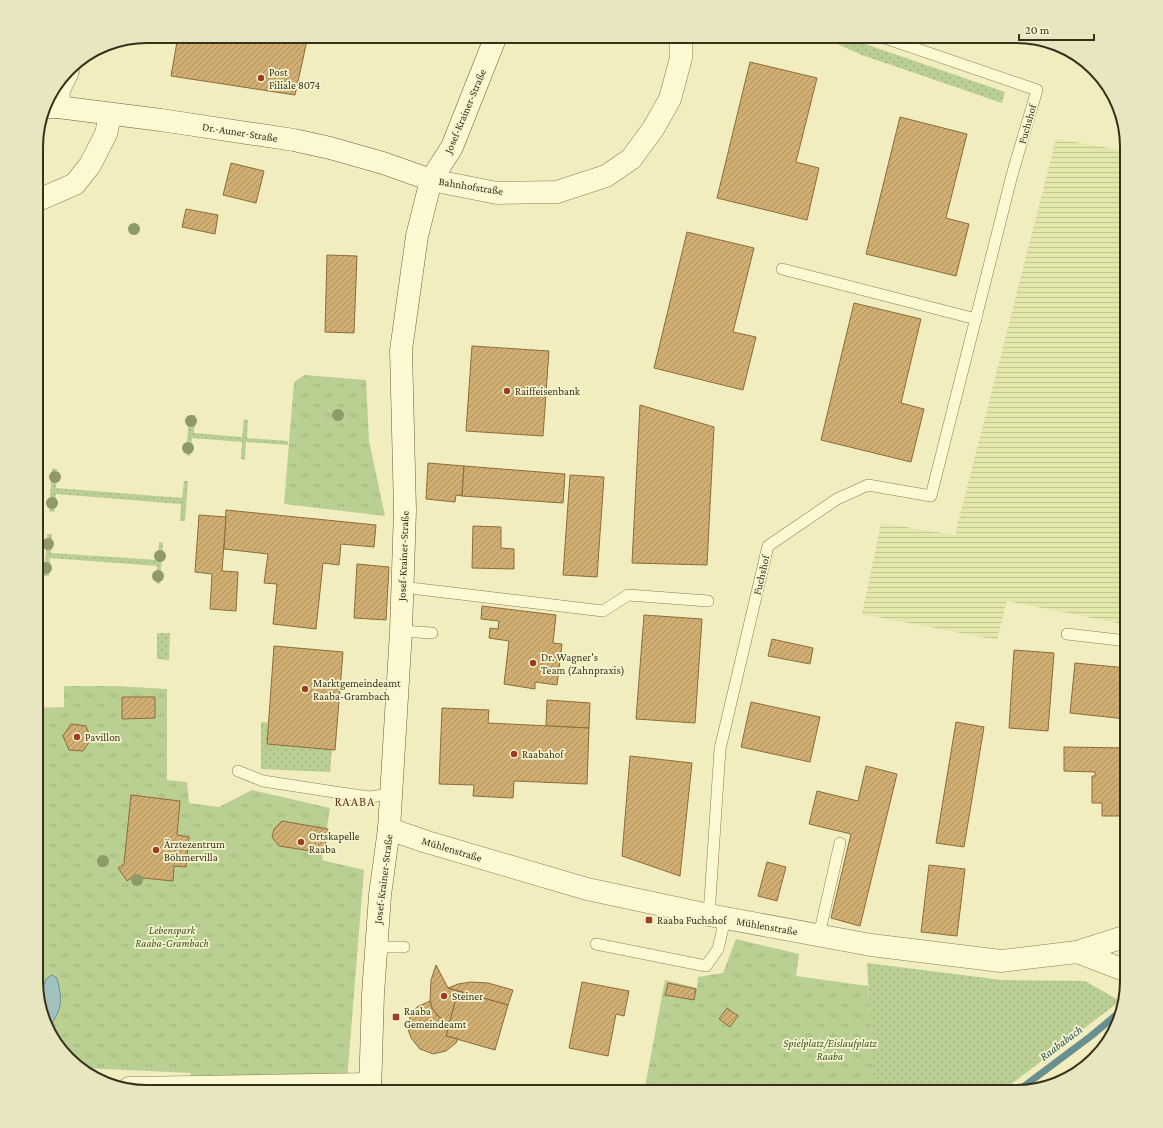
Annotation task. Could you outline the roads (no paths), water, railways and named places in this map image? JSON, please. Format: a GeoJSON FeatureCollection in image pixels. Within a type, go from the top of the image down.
{"type":"FeatureCollection","features":[{"type":"Feature","properties":{"kind":"street","name":"Josef-Krainer-Straße"},"geometry":{"type":"LineString","coordinates":[[370,1085],[376,947],[380,895],[389,829],[401,631],[405,510],[401,350],[417,236],[431,180],[452,147],[493,43]]}},
{"type":"Feature","properties":{"kind":"street","name":"Bahnhofstraße"},"geometry":{"type":"LineString","coordinates":[[431,180],[497,193],[557,192],[606,176],[631,159],[653,129],[670,99],[681,58],[680,43]]}},
{"type":"Feature","properties":{"kind":"street","name":"Dr.-Auner-Straße"},"geometry":{"type":"LineString","coordinates":[[51,107],[254,134],[308,143],[383,163],[431,180]]}},
{"type":"Feature","properties":{"kind":"street"},"geometry":{"type":"LineString","coordinates":[[43,198],[75,184],[90,165],[106,134],[109,114]]}},
{"type":"Feature","properties":{"kind":"street","name":"Mühlenstraße"},"geometry":{"type":"LineString","coordinates":[[389,829],[427,842],[587,889],[717,917],[871,945],[1001,961],[1077,952],[1120,938]]}},
{"type":"Feature","properties":{"kind":"street"},"geometry":{"type":"LineString","coordinates":[[1077,952],[1120,968]]}},
{"type":"Feature","properties":{"kind":"lane","name":"Fuchshof"},"geometry":{"type":"LineString","coordinates":[[717,917],[720,749],[768,546],[837,499],[868,485],[931,496],[1010,182],[1037,90],[899,43]]}},
{"type":"Feature","properties":{"kind":"lane"},"geometry":{"type":"LineString","coordinates":[[782,269],[976,319]]}},
{"type":"Feature","properties":{"kind":"lane"},"geometry":{"type":"LineString","coordinates":[[402,587],[603,611],[628,595],[708,601]]}},
{"type":"Feature","properties":{"kind":"lane"},"geometry":{"type":"LineString","coordinates":[[401,631],[432,633]]}},
{"type":"Feature","properties":{"kind":"lane"},"geometry":{"type":"LineString","coordinates":[[1068,634],[1120,641]]}},
{"type":"Feature","properties":{"kind":"lane"},"geometry":{"type":"LineString","coordinates":[[238,771],[263,781],[341,793],[369,796],[391,794]]}},
{"type":"Feature","properties":{"kind":"lane"},"geometry":{"type":"LineString","coordinates":[[819,935],[840,843]]}},
{"type":"Feature","properties":{"kind":"lane"},"geometry":{"type":"LineString","coordinates":[[596,944],[706,966],[718,949],[717,917]]}},
{"type":"Feature","properties":{"kind":"lane"},"geometry":{"type":"LineString","coordinates":[[376,947],[404,948]]}},
{"type":"Feature","properties":{"kind":"water"},"geometry":{"type":"Polygon","coordinates":[[[52,975],[57,978],[60,992],[59,1008],[52,1022],[44,994],[43,987],[46,979],[52,975]]]}},
{"type":"Feature","properties":{"kind":"waterway","name":"Raababach"},"geometry":{"type":"LineString","coordinates":[[1026,1084],[1112,1018]]}},
{"type":"Feature","properties":{"kind":"place","name":"Post Filiale 8074"},"geometry":{"type":"Point","coordinates":[261,78]}},
{"type":"Feature","properties":{"kind":"place","name":"Raiffeisenbank"},"geometry":{"type":"Point","coordinates":[507,391]}},
{"type":"Feature","properties":{"kind":"place","name":"Dr. Wagner's Team (Zahnpraxis)"},"geometry":{"type":"Point","coordinates":[533,663]}},
{"type":"Feature","properties":{"kind":"place","name":"Marktgemeindeamt Raaba-Grambach"},"geometry":{"type":"Point","coordinates":[305,689]}},
{"type":"Feature","properties":{"kind":"place","name":"Pavillon"},"geometry":{"type":"Point","coordinates":[77,737]}},
{"type":"Feature","properties":{"kind":"place","name":"Raabahof"},"geometry":{"type":"Point","coordinates":[514,754]}},
{"type":"Feature","properties":{"kind":"place","name":"Ortskapelle Raaba"},"geometry":{"type":"Point","coordinates":[301,842]}},
{"type":"Feature","properties":{"kind":"place","name":"Ärztezentrum Böhmervilla"},"geometry":{"type":"Point","coordinates":[156,850]}},
{"type":"Feature","properties":{"kind":"place","name":"Raaba Fuchshof"},"geometry":{"type":"Point","coordinates":[649,920]}},
{"type":"Feature","properties":{"kind":"place","name":"Steiner"},"geometry":{"type":"Point","coordinates":[444,996]}},
{"type":"Feature","properties":{"kind":"place","name":"Raaba Gemeindeamt"},"geometry":{"type":"Point","coordinates":[396,1017]}},
{"type":"Feature","properties":{"kind":"district","name":"RAABA"},"geometry":{"type":"Point","coordinates":[355,801]}},
{"type":"Feature","properties":{"kind":"park label","name":"Lebenspark Raaba-Grambach"},"geometry":{"type":"Point","coordinates":[172,936]}},
{"type":"Feature","properties":{"kind":"park label","name":"Spielplatz/Eislaufplatz Raaba"},"geometry":{"type":"Point","coordinates":[830,1049]}}]}
